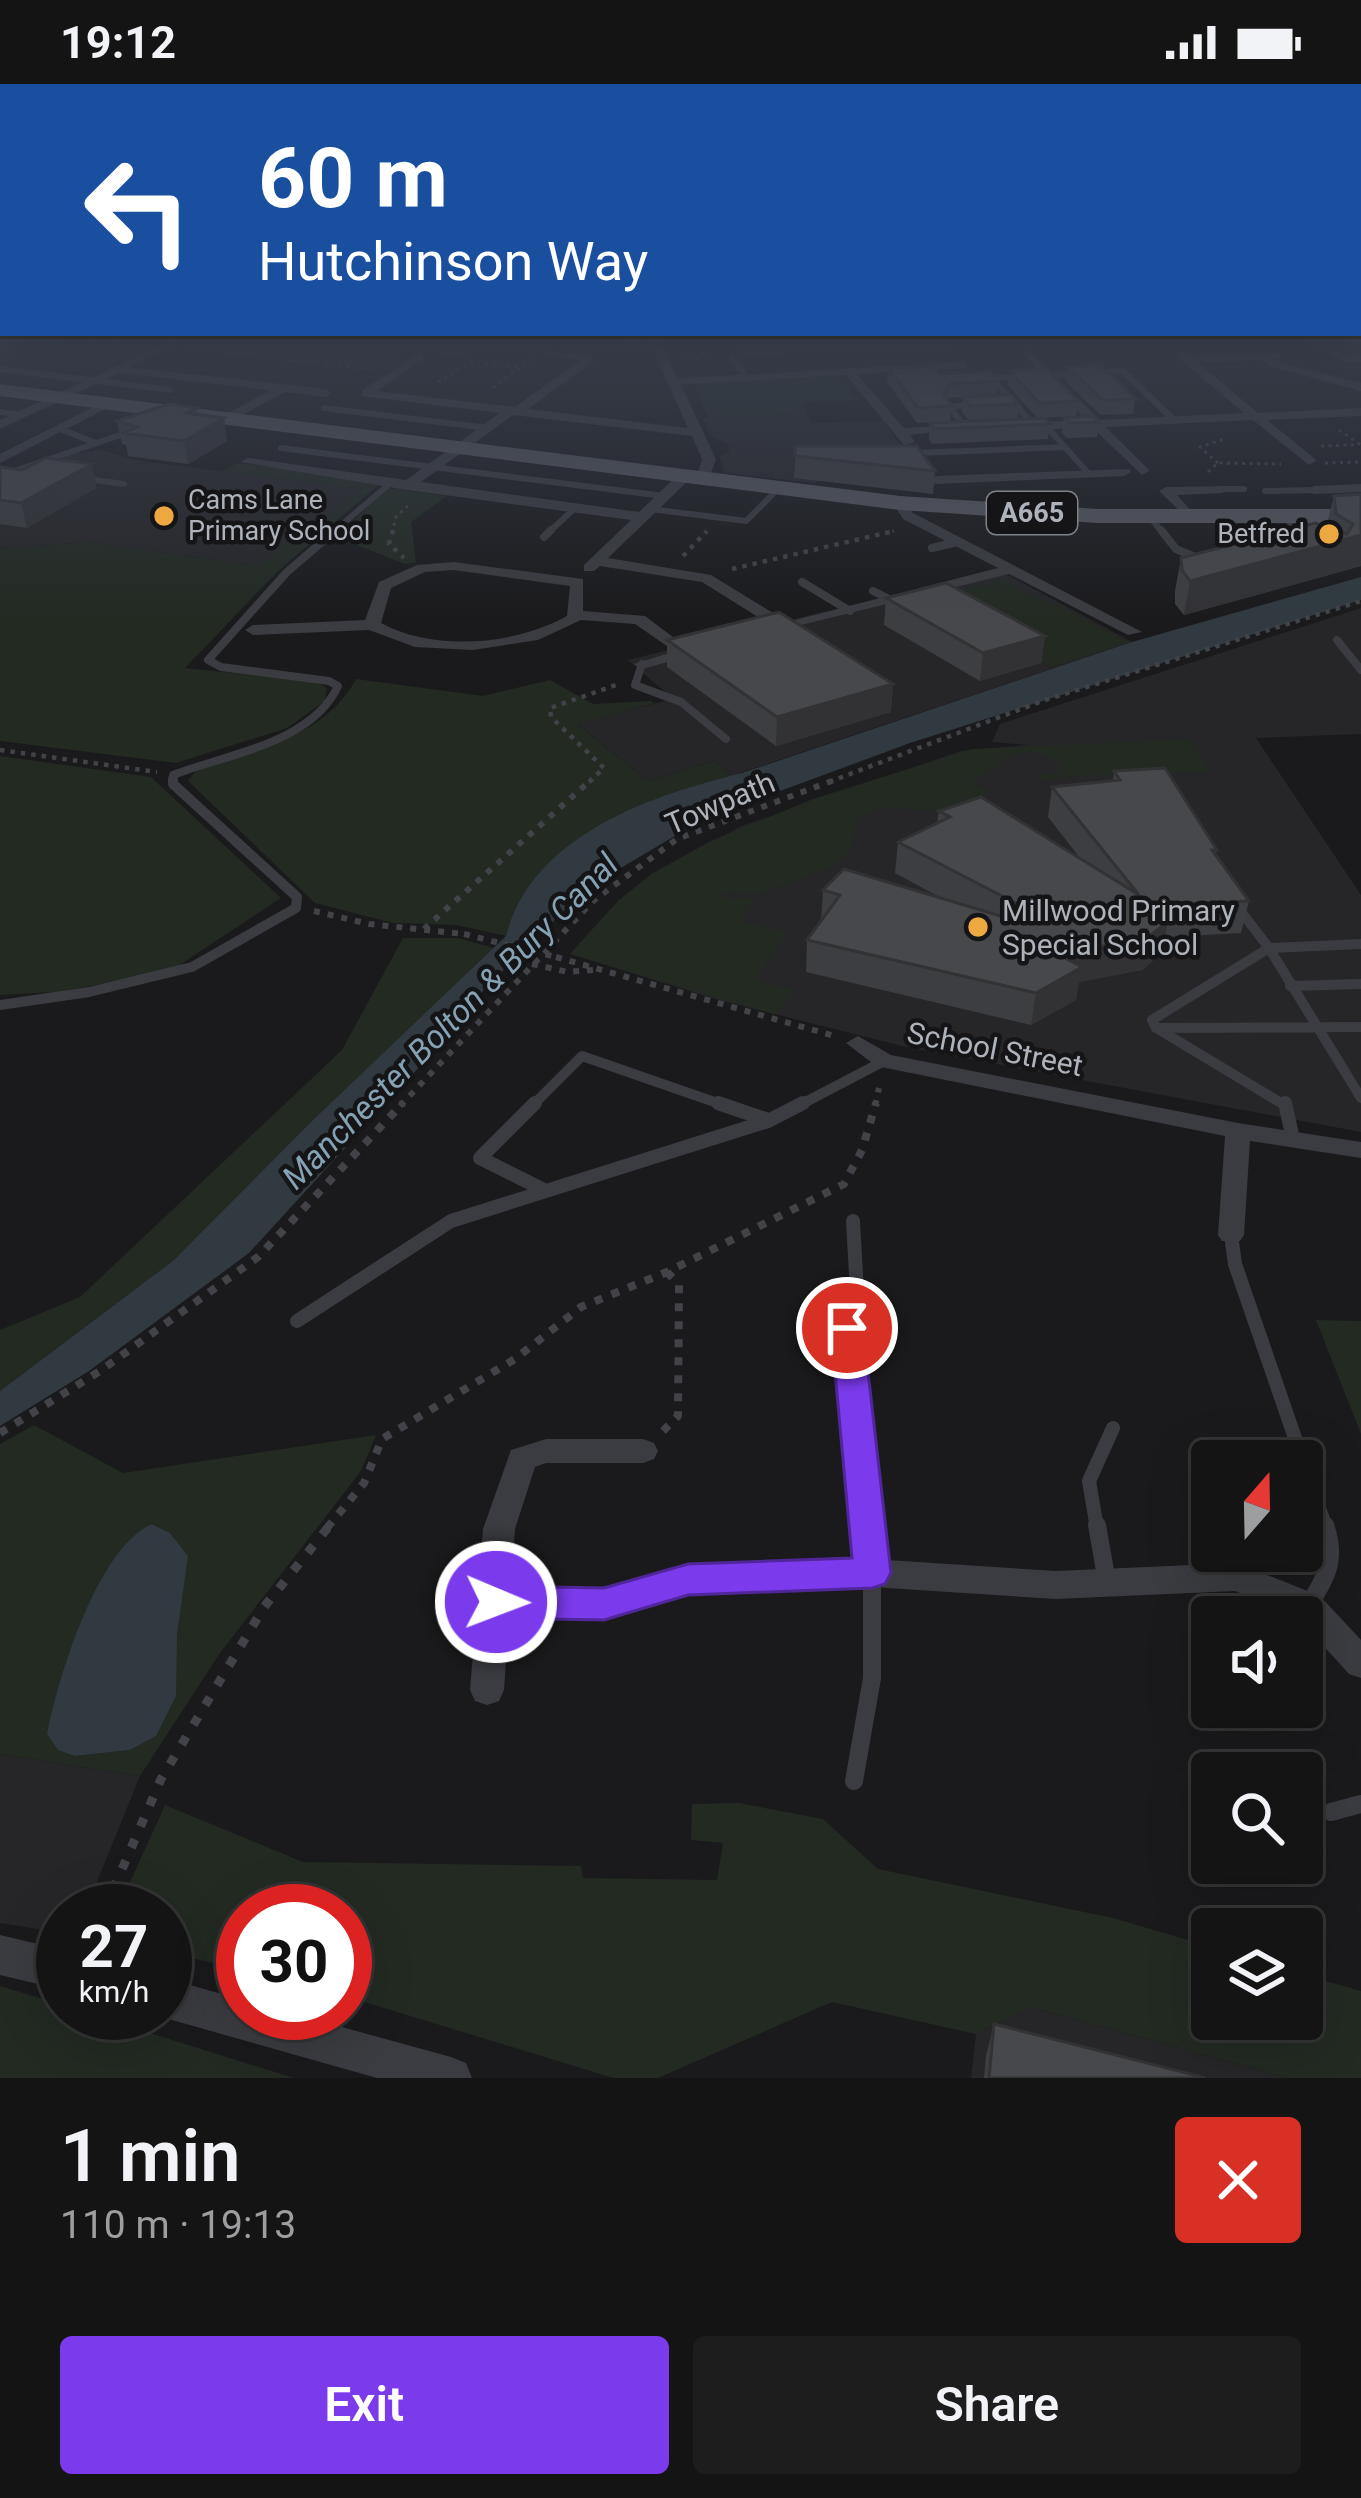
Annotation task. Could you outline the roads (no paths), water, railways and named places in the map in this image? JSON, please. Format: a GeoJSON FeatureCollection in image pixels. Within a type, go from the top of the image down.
{"type":"FeatureCollection","features":[{"type":"Feature","properties":{"kind":"main road","name":"A665"},"geometry":{"type":"LineString","coordinates":[[363,434],[956,508],[1254,517],[1287,516],[1360,502]]}},
{"type":"Feature","properties":{"kind":"street"},"geometry":{"type":"LineString","coordinates":[[0,459],[49,434]]}},
{"type":"Feature","properties":{"kind":"street"},"geometry":{"type":"LineString","coordinates":[[400,483],[433,467],[479,434]]}},
{"type":"Feature","properties":{"kind":"street"},"geometry":{"type":"LineString","coordinates":[[254,628],[372,625],[402,640],[517,641],[561,629],[575,615],[578,582],[596,561],[709,459],[697,434]]}},
{"type":"Feature","properties":{"kind":"street"},"geometry":{"type":"LineString","coordinates":[[903,434],[956,508]]}},
{"type":"Feature","properties":{"kind":"street"},"geometry":{"type":"LineString","coordinates":[[1105,434],[1132,468]]}},
{"type":"Feature","properties":{"kind":"street"},"geometry":{"type":"LineString","coordinates":[[1276,434],[1314,458]]}},
{"type":"Feature","properties":{"kind":"street"},"geometry":{"type":"LineString","coordinates":[[936,480],[1089,474],[1158,460]]}},
{"type":"Feature","properties":{"kind":"street"},"geometry":{"type":"LineString","coordinates":[[248,462],[575,508],[646,513]]}},
{"type":"Feature","properties":{"kind":"street"},"geometry":{"type":"LineString","coordinates":[[1189,516],[1166,490],[1223,489]]}},
{"type":"Feature","properties":{"kind":"street"},"geometry":{"type":"LineString","coordinates":[[1314,490],[1340,489],[1360,502]]}},
{"type":"Feature","properties":{"kind":"street"},"geometry":{"type":"LineString","coordinates":[[900,503],[902,513],[923,525],[1134,632]]}},
{"type":"Feature","properties":{"kind":"street"},"geometry":{"type":"LineString","coordinates":[[596,561],[706,578],[772,619]]}},
{"type":"Feature","properties":{"kind":"street"},"geometry":{"type":"LineString","coordinates":[[372,625],[384,585],[419,569],[454,566],[578,582]]}},
{"type":"Feature","properties":{"kind":"street"},"geometry":{"type":"LineString","coordinates":[[744,638],[1011,569]]}},
{"type":"Feature","properties":{"kind":"street"},"geometry":{"type":"LineString","coordinates":[[575,615],[639,619],[673,643]]}},
{"type":"Feature","properties":{"kind":"street"},"geometry":{"type":"LineString","coordinates":[[642,664],[724,643]]}},
{"type":"Feature","properties":{"kind":"street","name":"School Street"},"geometry":{"type":"LineString","coordinates":[[858,1043],[884,1060],[1238,1131],[1361,1150]]}},
{"type":"Feature","properties":{"kind":"street"},"geometry":{"type":"LineString","coordinates":[[1231,1235],[1238,1131]]}},
{"type":"Feature","properties":{"kind":"street"},"geometry":{"type":"LineString","coordinates":[[810,1327],[861,1328],[872,1573]]}},
{"type":"Feature","properties":{"kind":"street"},"geometry":{"type":"LineString","coordinates":[[487,1690],[500,1529],[522,1460],[546,1451],[643,1451]]}},
{"type":"Feature","properties":{"kind":"street"},"geometry":{"type":"LineString","coordinates":[[496,1602],[604,1604],[688,1580],[872,1573],[1056,1586],[1237,1577],[1284,1596]]}},
{"type":"Feature","properties":{"kind":"street"},"geometry":{"type":"LineString","coordinates":[[1323,1622],[1361,1663]]}},
{"type":"Feature","properties":{"kind":"street"},"geometry":{"type":"LineString","coordinates":[[0,1954],[36,1963]]}},
{"type":"Feature","properties":{"kind":"street"},"geometry":{"type":"LineString","coordinates":[[192,2006],[451,2078]]}},
{"type":"Feature","properties":{"kind":"lane"},"geometry":{"type":"LineString","coordinates":[[73,434],[96,442]]}},
{"type":"Feature","properties":{"kind":"lane"},"geometry":{"type":"LineString","coordinates":[[0,476],[122,434]]}},
{"type":"Feature","properties":{"kind":"lane"},"geometry":{"type":"LineString","coordinates":[[1050,434],[1089,474]]}},
{"type":"Feature","properties":{"kind":"lane"},"geometry":{"type":"LineString","coordinates":[[917,453],[1065,447]]}},
{"type":"Feature","properties":{"kind":"lane"},"geometry":{"type":"LineString","coordinates":[[280,448],[664,496]]}},
{"type":"Feature","properties":{"kind":"lane"},"geometry":{"type":"LineString","coordinates":[[21,467],[42,472]]}},
{"type":"Feature","properties":{"kind":"lane"},"geometry":{"type":"LineString","coordinates":[[73,476],[124,484]]}},
{"type":"Feature","properties":{"kind":"lane"},"geometry":{"type":"LineString","coordinates":[[0,1005],[89,992],[192,967],[296,908],[297,897],[173,784],[173,775],[290,732],[330,704],[338,686],[328,681],[221,667],[208,660],[287,572],[400,483]]}},
{"type":"Feature","properties":{"kind":"lane"},"geometry":{"type":"LineString","coordinates":[[646,513],[746,521],[780,487]]}},
{"type":"Feature","properties":{"kind":"lane"},"geometry":{"type":"LineString","coordinates":[[1223,489],[1244,489]]}},
{"type":"Feature","properties":{"kind":"lane"},"geometry":{"type":"LineString","coordinates":[[1265,491],[1314,490]]}},
{"type":"Feature","properties":{"kind":"lane"},"geometry":{"type":"LineString","coordinates":[[544,537],[575,508]]}},
{"type":"Feature","properties":{"kind":"lane"},"geometry":{"type":"LineString","coordinates":[[1287,516],[1298,543]]}},
{"type":"Feature","properties":{"kind":"lane"},"geometry":{"type":"LineString","coordinates":[[1149,517],[1176,549],[1209,563]]}},
{"type":"Feature","properties":{"kind":"lane"},"geometry":{"type":"LineString","coordinates":[[1254,517],[1317,551]]}},
{"type":"Feature","properties":{"kind":"lane"},"geometry":{"type":"LineString","coordinates":[[932,548],[957,542]]}},
{"type":"Feature","properties":{"kind":"lane"},"geometry":{"type":"LineString","coordinates":[[802,582],[850,610]]}},
{"type":"Feature","properties":{"kind":"lane"},"geometry":{"type":"LineString","coordinates":[[873,591],[891,600]]}},
{"type":"Feature","properties":{"kind":"lane"},"geometry":{"type":"LineString","coordinates":[[1337,640],[1361,670]]}},
{"type":"Feature","properties":{"kind":"lane"},"geometry":{"type":"LineString","coordinates":[[642,664],[635,685],[682,701],[727,739]]}},
{"type":"Feature","properties":{"kind":"lane"},"geometry":{"type":"LineString","coordinates":[[1235,902],[1252,932],[1269,948],[1361,1098]]}},
{"type":"Feature","properties":{"kind":"lane"},"geometry":{"type":"LineString","coordinates":[[1293,1139],[1285,1102],[1156,1028],[1152,1020],[1269,948],[1361,944]]}},
{"type":"Feature","properties":{"kind":"lane"},"geometry":{"type":"LineString","coordinates":[[1290,986],[1361,984]]}},
{"type":"Feature","properties":{"kind":"lane"},"geometry":{"type":"LineString","coordinates":[[1156,1028],[1361,1027]]}},
{"type":"Feature","properties":{"kind":"lane"},"geometry":{"type":"LineString","coordinates":[[544,1190],[480,1159],[583,1056],[768,1120]]}},
{"type":"Feature","properties":{"kind":"lane"},"geometry":{"type":"LineString","coordinates":[[297,1321],[451,1221],[693,1148],[768,1120],[884,1060]]}},
{"type":"Feature","properties":{"kind":"lane"},"geometry":{"type":"LineString","coordinates":[[1345,1073],[1361,1072]]}},
{"type":"Feature","properties":{"kind":"lane"},"geometry":{"type":"LineString","coordinates":[[853,1221],[861,1328]]}},
{"type":"Feature","properties":{"kind":"lane"},"geometry":{"type":"LineString","coordinates":[[1231,1235],[1235,1264],[1334,1549],[1330,1572],[1314,1596]]}},
{"type":"Feature","properties":{"kind":"lane"},"geometry":{"type":"LineString","coordinates":[[1107,1583],[1089,1481],[1113,1428]]}},
{"type":"Feature","properties":{"kind":"lane"},"geometry":{"type":"LineString","coordinates":[[854,1781],[866,1738],[875,1652],[872,1573]]}},
{"type":"Feature","properties":{"kind":"lane"},"geometry":{"type":"LineString","coordinates":[[1331,1812],[1361,1804]]}},
{"type":"Feature","properties":{"kind":"water","name":"Manchester Bolton & Bury Canal"},"geometry":{"type":"Polygon","coordinates":[[[1361,577],[1361,600],[910,743],[702,820],[624,866],[573,902],[487,986],[249,1253],[89,1371],[0,1426],[0,1391],[174,1260],[506,936],[520,901],[541,871],[600,825],[671,794],[1132,642],[1361,577]]]}},
{"type":"Feature","properties":{"kind":"water"},"geometry":{"type":"Polygon","coordinates":[[[152,1524],[170,1533],[188,1556],[177,1634],[176,1696],[156,1736],[130,1750],[75,1756],[58,1750],[47,1734],[83,1616],[114,1558],[132,1537],[152,1524]]]}},
{"type":"Feature","properties":{"kind":"place","name":"Cams Lane Primary School"},"geometry":{"type":"Point","coordinates":[164,516]}},
{"type":"Feature","properties":{"kind":"place","name":"Betfred"},"geometry":{"type":"Point","coordinates":[1329,534]}},
{"type":"Feature","properties":{"kind":"place","name":"Millwood Primary Special School"},"geometry":{"type":"Point","coordinates":[978,927]}}]}
